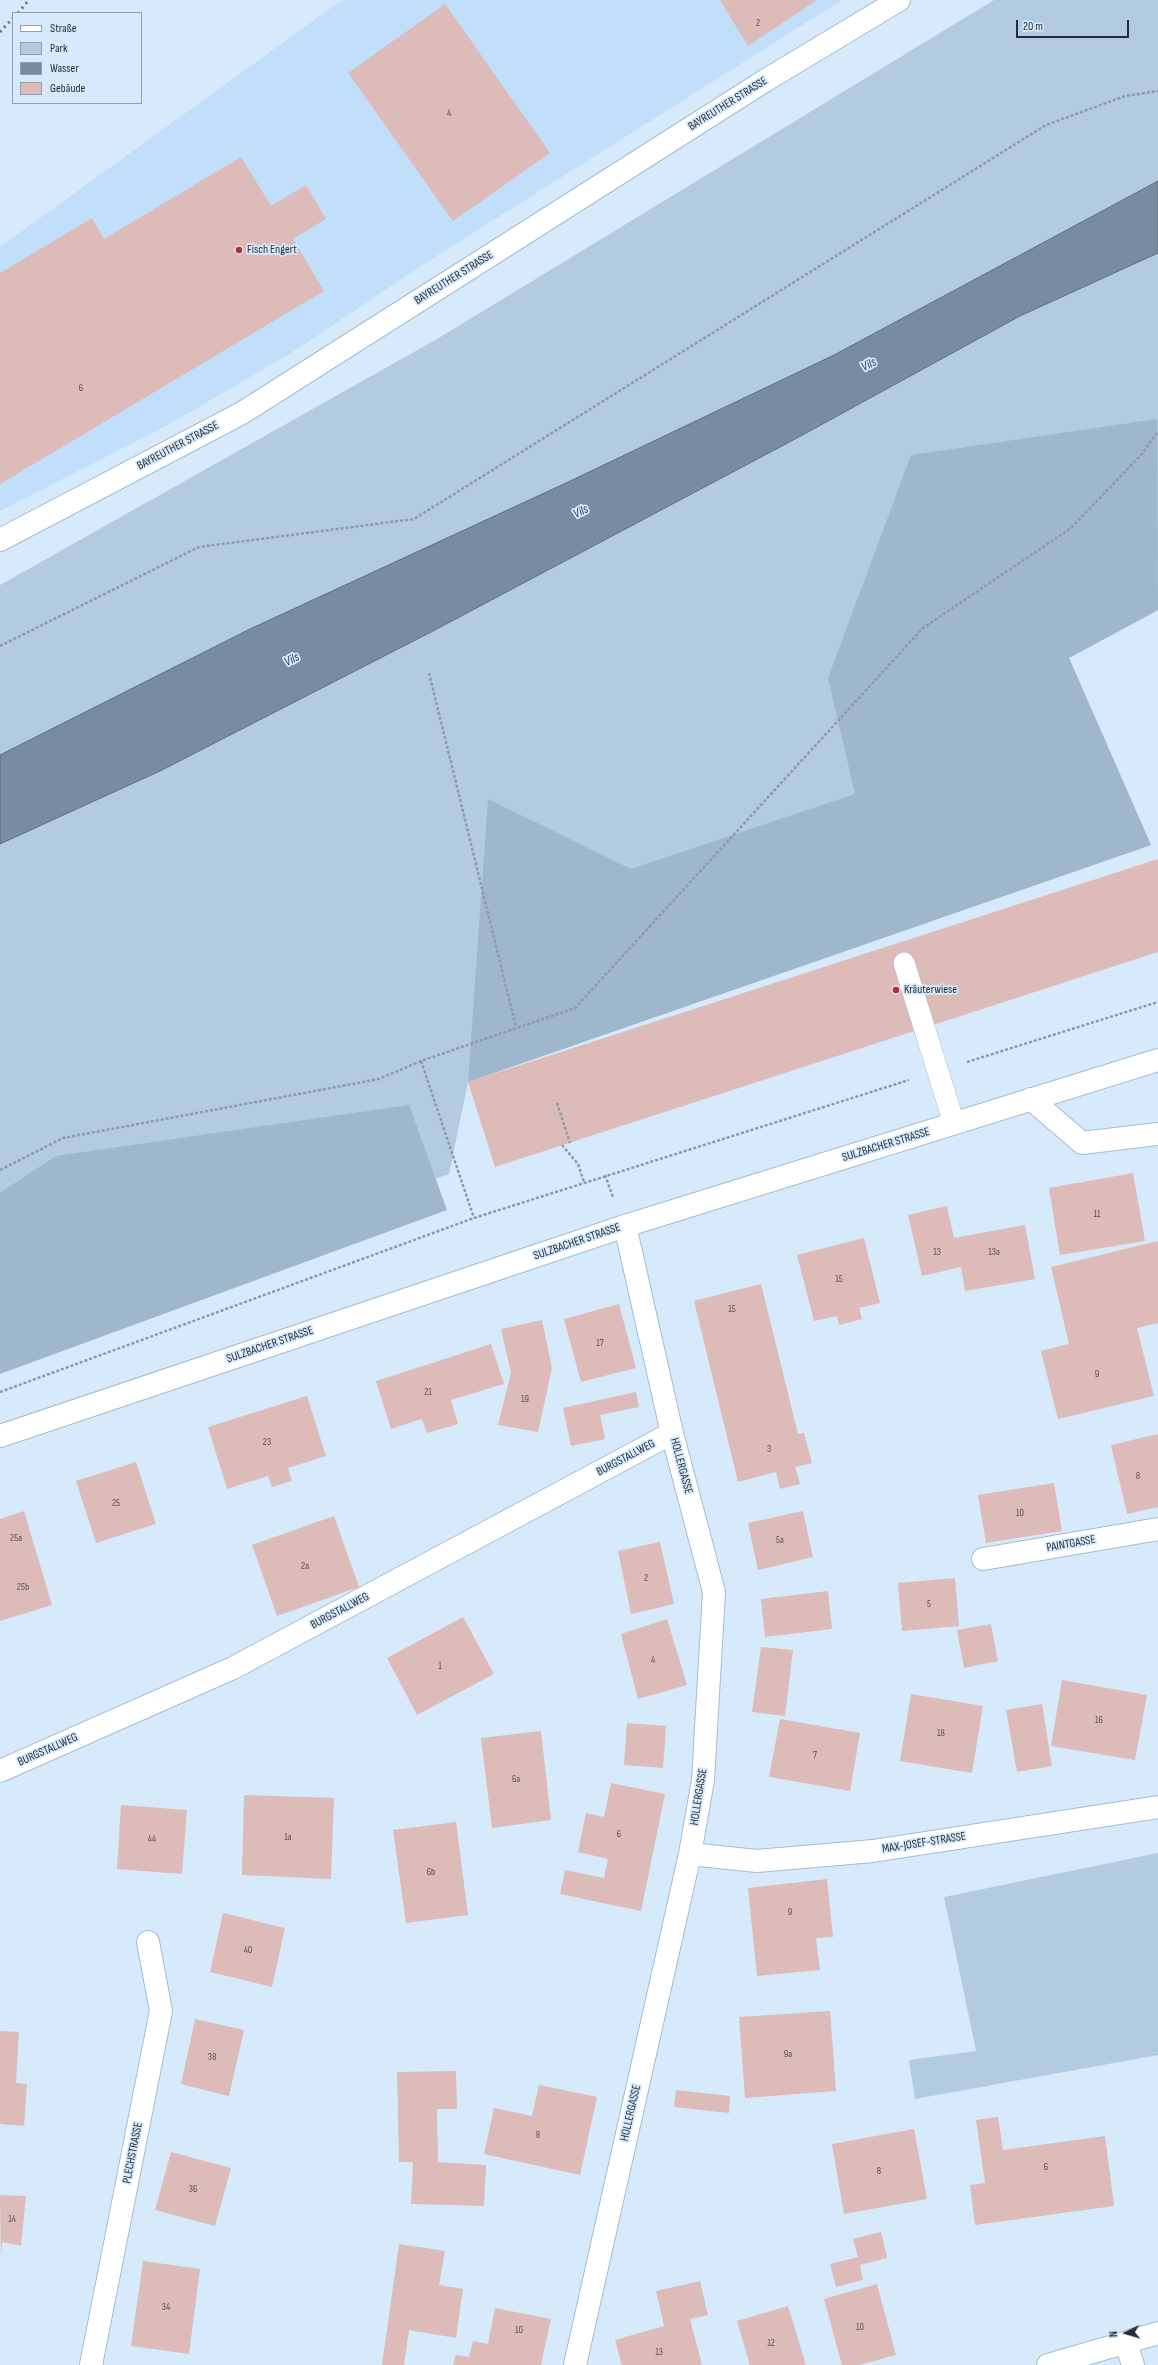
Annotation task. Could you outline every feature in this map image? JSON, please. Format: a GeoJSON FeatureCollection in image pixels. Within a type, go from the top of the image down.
{"type":"FeatureCollection","features":[{"type":"Feature","properties":{"kind":"street","name":"BAYREUTHER STRASSE"},"geometry":{"type":"LineString","coordinates":[[0,540],[242,413],[766,80],[899,0]]}},
{"type":"Feature","properties":{"kind":"street","name":"SULZBACHER STRASSE"},"geometry":{"type":"LineString","coordinates":[[0,1436],[625,1226],[1158,1060]]}},
{"type":"Feature","properties":{"kind":"street"},"geometry":{"type":"LineString","coordinates":[[1031,1099],[1082,1142],[1158,1134]]}},
{"type":"Feature","properties":{"kind":"street","name":"HOLLERGASSE"},"geometry":{"type":"LineString","coordinates":[[574,2365],[690,1854],[703,1780],[714,1592],[672,1433],[625,1226]]}},
{"type":"Feature","properties":{"kind":"street","name":"BURGSTALLWEG"},"geometry":{"type":"LineString","coordinates":[[0,1771],[233,1668],[672,1433]]}},
{"type":"Feature","properties":{"kind":"street","name":"PAINTGASSE"},"geometry":{"type":"LineString","coordinates":[[983,1559],[1158,1529]]}},
{"type":"Feature","properties":{"kind":"street","name":"MAX-JOSEF-STRASSE"},"geometry":{"type":"LineString","coordinates":[[690,1854],[757,1861],[873,1851],[1158,1807]]}},
{"type":"Feature","properties":{"kind":"street","name":"PLECHSTRASSE"},"geometry":{"type":"LineString","coordinates":[[91,2365],[161,2011],[148,1942]]}},
{"type":"Feature","properties":{"kind":"street"},"geometry":{"type":"LineString","coordinates":[[1048,2365],[1158,2333]]}},
{"type":"Feature","properties":{"kind":"street"},"geometry":{"type":"LineString","coordinates":[[1126,2343],[1133,2365]]}},
{"type":"Feature","properties":{"kind":"lane"},"geometry":{"type":"LineString","coordinates":[[904,963],[954,1123]]}},
{"type":"Feature","properties":{"kind":"path"},"geometry":{"type":"LineString","coordinates":[[0,646],[199,547],[414,518],[1046,125],[1125,96],[1158,91]]}},
{"type":"Feature","properties":{"kind":"path"},"geometry":{"type":"LineString","coordinates":[[0,1170],[63,1138],[380,1079],[421,1061],[516,1027],[575,1008],[922,628],[1071,528],[1142,455],[1158,431]]}},
{"type":"Feature","properties":{"kind":"path"},"geometry":{"type":"LineString","coordinates":[[429,673],[516,1027]]}},
{"type":"Feature","properties":{"kind":"path"},"geometry":{"type":"LineString","coordinates":[[0,1392],[474,1218],[584,1182],[1158,1002]]}},
{"type":"Feature","properties":{"kind":"path"},"geometry":{"type":"LineString","coordinates":[[421,1061],[474,1218]]}},
{"type":"Feature","properties":{"kind":"path"},"geometry":{"type":"LineString","coordinates":[[557,1103],[570,1143]]}},
{"type":"Feature","properties":{"kind":"path"},"geometry":{"type":"LineString","coordinates":[[562,1145],[578,1164],[584,1182]]}},
{"type":"Feature","properties":{"kind":"shaded area"},"geometry":{"type":"Polygon","coordinates":[[[342,0],[842,0],[424,264],[288,355],[168,425],[0,511],[0,247],[342,0]]]}},
{"type":"Feature","properties":{"kind":"shaded area"},"geometry":{"type":"Polygon","coordinates":[[[1157,419],[1158,610],[1069,658],[1151,845],[468,1082],[488,799],[631,869],[855,794],[828,678],[911,455],[1157,419]]]}},
{"type":"Feature","properties":{"kind":"shaded area"},"geometry":{"type":"Polygon","coordinates":[[[409,1105],[447,1210],[0,1374],[0,1193],[56,1156],[409,1105]]]}},
{"type":"Feature","properties":{"kind":"green space"},"geometry":{"type":"Polygon","coordinates":[[[994,0],[1158,0],[1158,610],[1069,658],[1151,845],[468,1082],[449,1174],[0,1334],[0,585],[437,339],[994,0]]]}},
{"type":"Feature","properties":{"kind":"green space"},"geometry":{"type":"Polygon","coordinates":[[[1158,1853],[1158,2055],[915,2099],[909,2060],[976,2051],[944,1897],[1158,1853]]]}},
{"type":"Feature","properties":{"kind":"water","name":"Vils"},"geometry":{"type":"Polygon","coordinates":[[[1158,181],[1158,253],[1020,316],[797,438],[433,631],[160,771],[0,844],[0,755],[250,629],[566,483],[834,355],[1158,181]]]}},
{"type":"Feature","properties":{"kind":"building"},"geometry":{"type":"Polygon","coordinates":[[[720,0],[817,0],[748,46],[720,0]]]}},
{"type":"Feature","properties":{"kind":"building"},"geometry":{"type":"Polygon","coordinates":[[[445,4],[550,153],[453,221],[348,73],[445,4]]]}},
{"type":"Feature","properties":{"kind":"building"},"geometry":{"type":"Polygon","coordinates":[[[241,157],[271,206],[306,185],[326,219],[293,239],[324,291],[0,484],[0,273],[92,218],[104,239],[241,157]]]}},
{"type":"Feature","properties":{"kind":"building","name":"Kräuterwiese"},"geometry":{"type":"Polygon","coordinates":[[[1158,859],[1158,952],[495,1167],[468,1082],[1158,859]]]}},
{"type":"Feature","properties":{"kind":"building"},"geometry":{"type":"Polygon","coordinates":[[[1133,1173],[1145,1241],[1060,1255],[1049,1188],[1133,1173]]]}},
{"type":"Feature","properties":{"kind":"building"},"geometry":{"type":"Polygon","coordinates":[[[947,1206],[954,1238],[1025,1225],[1035,1279],[965,1291],[961,1267],[922,1276],[908,1215],[947,1206]]]}},
{"type":"Feature","properties":{"kind":"building"},"geometry":{"type":"Polygon","coordinates":[[[864,1238],[880,1303],[859,1308],[862,1319],[839,1325],[837,1316],[814,1321],[797,1255],[864,1238]]]}},
{"type":"Feature","properties":{"kind":"building"},"geometry":{"type":"Polygon","coordinates":[[[1158,1241],[1158,1323],[1137,1328],[1154,1396],[1058,1419],[1041,1351],[1069,1344],[1051,1267],[1158,1241]]]}},
{"type":"Feature","properties":{"kind":"building"},"geometry":{"type":"Polygon","coordinates":[[[761,1284],[798,1434],[804,1433],[812,1463],[795,1467],[800,1484],[780,1489],[776,1472],[738,1482],[694,1301],[761,1284]]]}},
{"type":"Feature","properties":{"kind":"building"},"geometry":{"type":"Polygon","coordinates":[[[619,1304],[636,1368],[581,1382],[564,1319],[619,1304]]]}},
{"type":"Feature","properties":{"kind":"building"},"geometry":{"type":"Polygon","coordinates":[[[542,1320],[552,1368],[538,1432],[498,1425],[511,1373],[501,1329],[542,1320]]]}},
{"type":"Feature","properties":{"kind":"building"},"geometry":{"type":"Polygon","coordinates":[[[491,1344],[504,1384],[451,1400],[458,1424],[427,1433],[422,1419],[391,1429],[376,1381],[491,1344]]]}},
{"type":"Feature","properties":{"kind":"building"},"geometry":{"type":"Polygon","coordinates":[[[636,1392],[639,1407],[600,1415],[605,1439],[571,1446],[563,1408],[636,1392]]]}},
{"type":"Feature","properties":{"kind":"building"},"geometry":{"type":"Polygon","coordinates":[[[307,1396],[326,1456],[288,1468],[292,1481],[272,1487],[268,1476],[227,1489],[208,1427],[307,1396]]]}},
{"type":"Feature","properties":{"kind":"building"},"geometry":{"type":"Polygon","coordinates":[[[1158,1434],[1158,1507],[1127,1514],[1111,1445],[1158,1434]]]}},
{"type":"Feature","properties":{"kind":"building"},"geometry":{"type":"Polygon","coordinates":[[[136,1462],[156,1524],[96,1543],[76,1481],[136,1462]]]}},
{"type":"Feature","properties":{"kind":"building"},"geometry":{"type":"Polygon","coordinates":[[[1054,1483],[1062,1531],[986,1543],[978,1495],[1054,1483]]]}},
{"type":"Feature","properties":{"kind":"building"},"geometry":{"type":"Polygon","coordinates":[[[24,1511],[52,1605],[0,1621],[0,1519],[24,1511]]]}},
{"type":"Feature","properties":{"kind":"building"},"geometry":{"type":"Polygon","coordinates":[[[803,1511],[813,1557],[758,1570],[748,1523],[803,1511]]]}},
{"type":"Feature","properties":{"kind":"building"},"geometry":{"type":"Polygon","coordinates":[[[334,1516],[359,1587],[277,1616],[252,1545],[334,1516]]]}},
{"type":"Feature","properties":{"kind":"building"},"geometry":{"type":"Polygon","coordinates":[[[660,1542],[674,1604],[631,1614],[618,1551],[660,1542]]]}},
{"type":"Feature","properties":{"kind":"building"},"geometry":{"type":"Polygon","coordinates":[[[955,1578],[959,1626],[902,1631],[898,1583],[955,1578]]]}},
{"type":"Feature","properties":{"kind":"building"},"geometry":{"type":"Polygon","coordinates":[[[828,1591],[832,1629],[765,1637],[761,1599],[828,1591]]]}},
{"type":"Feature","properties":{"kind":"building"},"geometry":{"type":"Polygon","coordinates":[[[463,1617],[494,1674],[417,1715],[387,1658],[463,1617]]]}},
{"type":"Feature","properties":{"kind":"building"},"geometry":{"type":"Polygon","coordinates":[[[667,1619],[687,1685],[638,1699],[621,1634],[667,1619]]]}},
{"type":"Feature","properties":{"kind":"building"},"geometry":{"type":"Polygon","coordinates":[[[991,1624],[998,1661],[964,1668],[957,1630],[991,1624]]]}},
{"type":"Feature","properties":{"kind":"building"},"geometry":{"type":"Polygon","coordinates":[[[761,1647],[793,1650],[785,1716],[752,1712],[761,1647]]]}},
{"type":"Feature","properties":{"kind":"building"},"geometry":{"type":"Polygon","coordinates":[[[1062,1680],[1147,1695],[1135,1760],[1051,1746],[1062,1680]]]}},
{"type":"Feature","properties":{"kind":"building"},"geometry":{"type":"Polygon","coordinates":[[[911,1694],[983,1706],[972,1773],[900,1761],[911,1694]]]}},
{"type":"Feature","properties":{"kind":"building"},"geometry":{"type":"Polygon","coordinates":[[[1042,1704],[1052,1766],[1017,1772],[1006,1710],[1042,1704]]]}},
{"type":"Feature","properties":{"kind":"building"},"geometry":{"type":"Polygon","coordinates":[[[780,1719],[860,1733],[850,1791],[769,1777],[780,1719]]]}},
{"type":"Feature","properties":{"kind":"building"},"geometry":{"type":"Polygon","coordinates":[[[627,1723],[666,1726],[663,1768],[624,1765],[627,1723]]]}},
{"type":"Feature","properties":{"kind":"building"},"geometry":{"type":"Polygon","coordinates":[[[541,1731],[551,1820],[492,1828],[481,1738],[541,1731]]]}},
{"type":"Feature","properties":{"kind":"building"},"geometry":{"type":"Polygon","coordinates":[[[611,1783],[665,1794],[641,1911],[560,1894],[565,1870],[604,1878],[608,1859],[578,1852],[586,1813],[604,1817],[611,1783]]]}},
{"type":"Feature","properties":{"kind":"building"},"geometry":{"type":"Polygon","coordinates":[[[244,1795],[334,1798],[331,1879],[242,1875],[244,1795]]]}},
{"type":"Feature","properties":{"kind":"building"},"geometry":{"type":"Polygon","coordinates":[[[121,1805],[187,1810],[182,1874],[117,1869],[121,1805]]]}},
{"type":"Feature","properties":{"kind":"building"},"geometry":{"type":"Polygon","coordinates":[[[456,1822],[468,1915],[406,1923],[393,1830],[456,1822]]]}},
{"type":"Feature","properties":{"kind":"building"},"geometry":{"type":"Polygon","coordinates":[[[827,1879],[833,1937],[816,1938],[820,1970],[757,1976],[748,1888],[827,1879]]]}},
{"type":"Feature","properties":{"kind":"building"},"geometry":{"type":"Polygon","coordinates":[[[223,1913],[285,1928],[272,1987],[210,1972],[223,1913]]]}},
{"type":"Feature","properties":{"kind":"building"},"geometry":{"type":"Polygon","coordinates":[[[830,2011],[836,2091],[745,2098],[739,2017],[830,2011]]]}},
{"type":"Feature","properties":{"kind":"building"},"geometry":{"type":"Polygon","coordinates":[[[195,2019],[244,2030],[229,2096],[181,2084],[195,2019]]]}},
{"type":"Feature","properties":{"kind":"building"},"geometry":{"type":"Polygon","coordinates":[[[0,2031],[19,2032],[16,2083],[27,2084],[24,2126],[0,2124],[0,2031]]]}},
{"type":"Feature","properties":{"kind":"building"},"geometry":{"type":"Polygon","coordinates":[[[456,2071],[457,2109],[437,2109],[438,2162],[486,2165],[484,2206],[411,2204],[413,2162],[399,2162],[397,2072],[456,2071]]]}},
{"type":"Feature","properties":{"kind":"building"},"geometry":{"type":"Polygon","coordinates":[[[539,2085],[597,2097],[580,2175],[484,2154],[494,2108],[532,2116],[539,2085]]]}},
{"type":"Feature","properties":{"kind":"building"},"geometry":{"type":"Polygon","coordinates":[[[676,2090],[730,2096],[729,2113],[674,2107],[676,2090]]]}},
{"type":"Feature","properties":{"kind":"building"},"geometry":{"type":"Polygon","coordinates":[[[998,2117],[1003,2150],[1105,2136],[1114,2206],[975,2225],[970,2185],[985,2183],[976,2120],[998,2117]]]}},
{"type":"Feature","properties":{"kind":"building"},"geometry":{"type":"Polygon","coordinates":[[[914,2129],[927,2199],[844,2214],[832,2144],[914,2129]]]}},
{"type":"Feature","properties":{"kind":"building"},"geometry":{"type":"Polygon","coordinates":[[[171,2152],[231,2168],[215,2226],[155,2210],[171,2152]]]}},
{"type":"Feature","properties":{"kind":"building"},"geometry":{"type":"Polygon","coordinates":[[[0,2195],[26,2196],[21,2246],[2,2242],[1,2258],[0,2195]]]}},
{"type":"Feature","properties":{"kind":"building"},"geometry":{"type":"Polygon","coordinates":[[[881,2232],[887,2258],[860,2265],[863,2280],[836,2287],[830,2264],[858,2257],[853,2239],[881,2232]]]}},
{"type":"Feature","properties":{"kind":"building"},"geometry":{"type":"Polygon","coordinates":[[[399,2244],[445,2251],[439,2285],[463,2289],[456,2338],[409,2330],[404,2365],[382,2365],[399,2244]]]}},
{"type":"Feature","properties":{"kind":"building"},"geometry":{"type":"Polygon","coordinates":[[[143,2261],[200,2269],[189,2354],[131,2346],[143,2261]]]}},
{"type":"Feature","properties":{"kind":"building"},"geometry":{"type":"Polygon","coordinates":[[[700,2281],[708,2315],[690,2319],[702,2365],[622,2365],[615,2340],[664,2326],[656,2291],[700,2281]]]}},
{"type":"Feature","properties":{"kind":"building"},"geometry":{"type":"Polygon","coordinates":[[[877,2284],[896,2355],[859,2365],[842,2365],[824,2299],[877,2284]]]}},
{"type":"Feature","properties":{"kind":"building"},"geometry":{"type":"Polygon","coordinates":[[[788,2306],[806,2365],[750,2365],[737,2321],[788,2306]]]}},
{"type":"Feature","properties":{"kind":"building"},"geometry":{"type":"Polygon","coordinates":[[[495,2308],[551,2319],[541,2365],[453,2365],[456,2355],[469,2357],[473,2341],[488,2344],[495,2308]]]}},
{"type":"Feature","properties":{"kind":"railway"},"geometry":{"type":"LineString","coordinates":[[19,12],[29,0]]}},
{"type":"Feature","properties":{"kind":"railway"},"geometry":{"type":"LineString","coordinates":[[0,32],[12,19]]}},
{"type":"Feature","properties":{"kind":"place","name":"Fisch Engert"},"geometry":{"type":"Point","coordinates":[239,250]}},
{"type":"Feature","properties":{"kind":"place","name":"Kräuterwiese"},"geometry":{"type":"Point","coordinates":[896,990]}}]}
